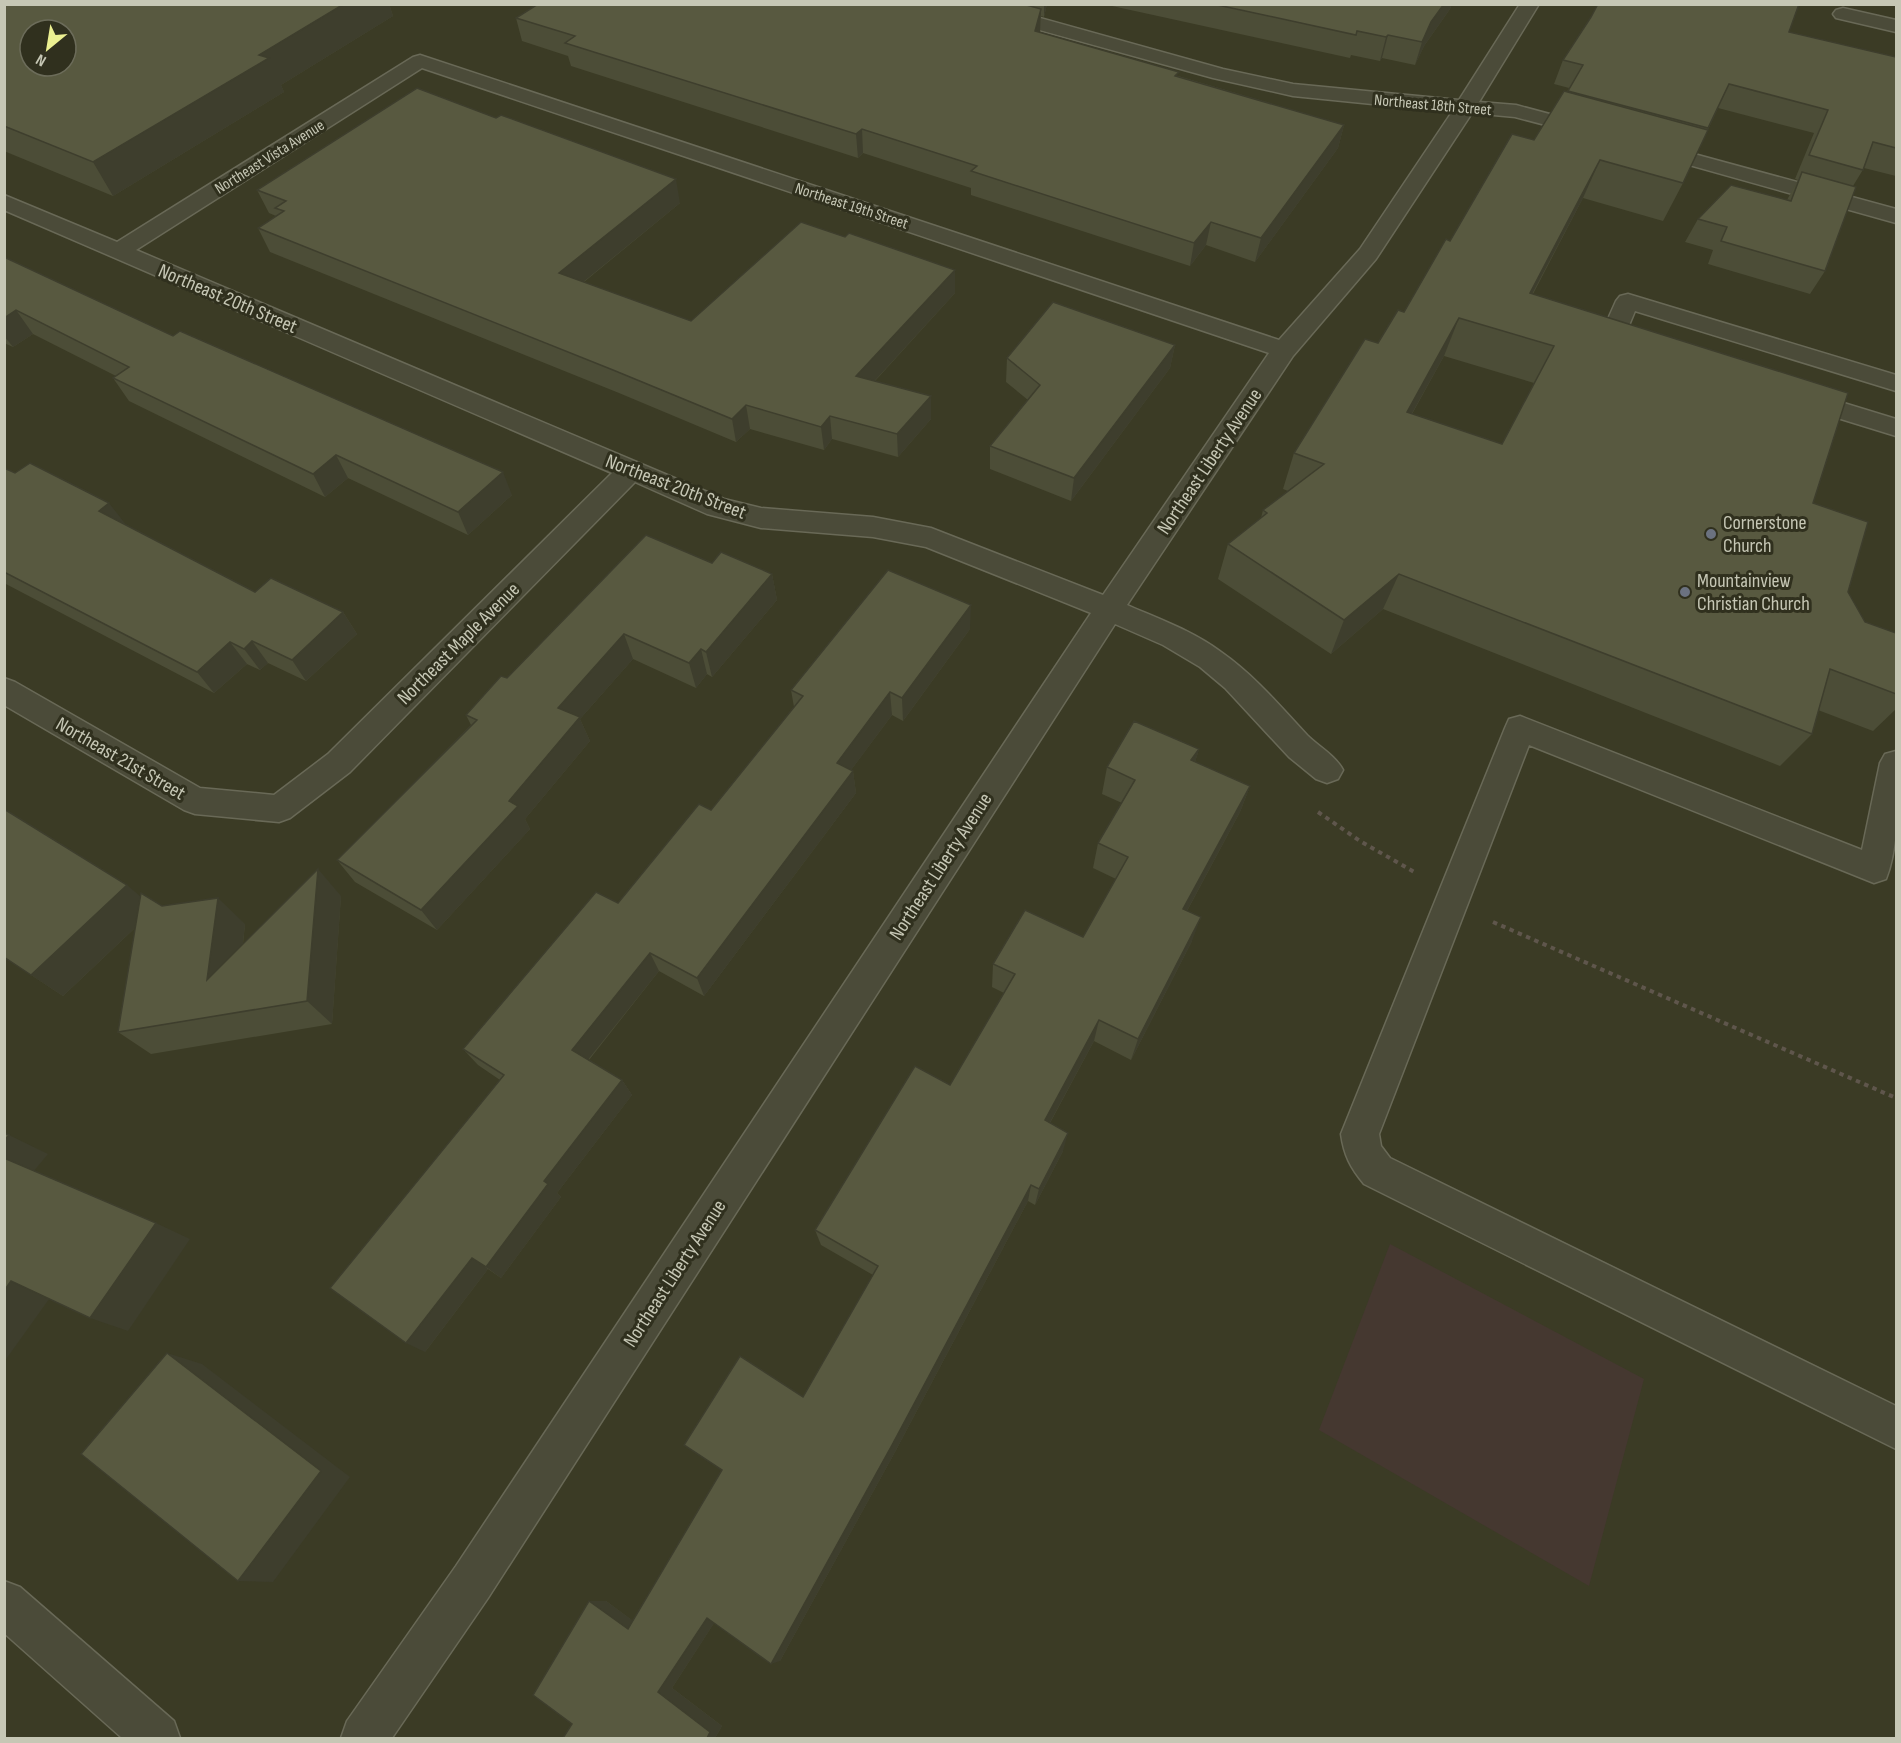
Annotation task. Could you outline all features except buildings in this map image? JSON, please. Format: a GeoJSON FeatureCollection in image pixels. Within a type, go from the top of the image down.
{"type":"FeatureCollection","features":[{"type":"Feature","properties":{"kind":"street","name":"Northeast 18th Street"},"geometry":{"type":"LineString","coordinates":[[966,4],[1209,72],[1293,90],[1516,111],[1608,136]]}},
{"type":"Feature","properties":{"kind":"street","name":"Northeast Liberty Avenue"},"geometry":{"type":"LineString","coordinates":[[364,1738],[472,1582],[1109,609],[1284,350],[1370,252],[1467,105],[1476,87],[1530,4]]}},
{"type":"Feature","properties":{"kind":"street"},"geometry":{"type":"LineString","coordinates":[[1843,14],[1872,30],[1896,26]]}},
{"type":"Feature","properties":{"kind":"street","name":"Northeast Vista Avenue"},"geometry":{"type":"LineString","coordinates":[[118,251],[420,61]]}},
{"type":"Feature","properties":{"kind":"street","name":"Northeast 19th Street"},"geometry":{"type":"LineString","coordinates":[[420,61],[1284,350]]}},
{"type":"Feature","properties":{"kind":"street"},"geometry":{"type":"LineString","coordinates":[[1631,142],[1896,216]]}},
{"type":"Feature","properties":{"kind":"street","name":"Northeast 20th Street"},"geometry":{"type":"LineString","coordinates":[[4,202],[717,507],[761,518],[873,527],[931,538],[1109,609],[1173,637],[1210,659],[1236,680],[1300,747],[1327,770]]}},
{"type":"Feature","properties":{"kind":"street"},"geometry":{"type":"LineString","coordinates":[[1656,353],[1611,339],[1628,301],[1896,383]]}},
{"type":"Feature","properties":{"kind":"street"},"geometry":{"type":"LineString","coordinates":[[1771,388],[1896,428]]}},
{"type":"Feature","properties":{"kind":"street","name":"Northeast Maple Avenue"},"geometry":{"type":"LineString","coordinates":[[279,809],[339,762],[631,470]]}},
{"type":"Feature","properties":{"kind":"street","name":"Northeast 21st Street"},"geometry":{"type":"LineString","coordinates":[[4,690],[195,801],[279,809]]}},
{"type":"Feature","properties":{"kind":"street"},"geometry":{"type":"LineString","coordinates":[[1896,763],[1874,869],[1520,728],[1360,1134],[1363,1154],[1377,1171],[1896,1428]]}},
{"type":"Feature","properties":{"kind":"street"},"geometry":{"type":"LineString","coordinates":[[4,1603],[157,1738]]}},
{"type":"Feature","properties":{"kind":"path"},"geometry":{"type":"LineString","coordinates":[[1327,770],[1318,812],[1453,899],[1495,923],[1896,1098]]}},
{"type":"Feature","properties":{"kind":"shaded area"},"geometry":{"type":"Polygon","coordinates":[[[1390,1244],[1644,1379],[1589,1586],[1319,1430],[1390,1244]]]}},
{"type":"Feature","properties":{"kind":"place","name":"Cornerstone Church"},"geometry":{"type":"Point","coordinates":[1711,534]}},
{"type":"Feature","properties":{"kind":"place","name":"Mountainview Christian Church"},"geometry":{"type":"Point","coordinates":[1685,592]}}]}
